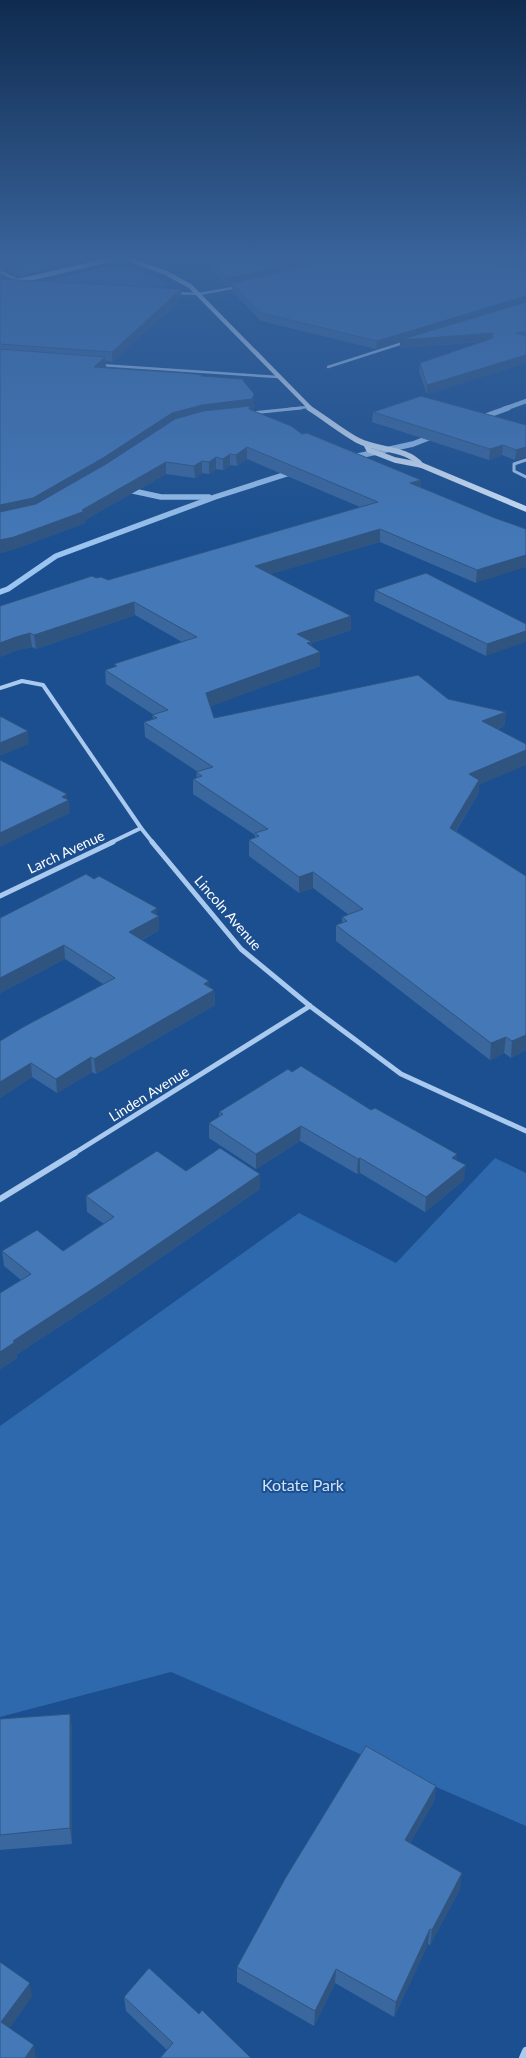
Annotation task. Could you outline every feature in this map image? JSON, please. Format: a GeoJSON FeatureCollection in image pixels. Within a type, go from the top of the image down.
{"type":"FeatureCollection","features":[{"type":"Feature","properties":{"kind":"main road"},"geometry":{"type":"LineString","coordinates":[[257,355],[308,407],[332,424],[366,444],[384,447],[416,458],[421,465]]}},
{"type":"Feature","properties":{"kind":"main road"},"geometry":{"type":"LineString","coordinates":[[366,444],[369,450],[382,456],[404,464],[421,465],[526,509]]}},
{"type":"Feature","properties":{"kind":"street"},"geometry":{"type":"LineString","coordinates":[[328,367],[365,355]]}},
{"type":"Feature","properties":{"kind":"street"},"geometry":{"type":"LineString","coordinates":[[93,364],[278,377]]}},
{"type":"Feature","properties":{"kind":"street"},"geometry":{"type":"LineString","coordinates":[[250,413],[308,407]]}},
{"type":"Feature","properties":{"kind":"street"},"geometry":{"type":"LineString","coordinates":[[526,460],[514,464],[513,468],[514,471],[526,477]]}},
{"type":"Feature","properties":{"kind":"street","name":"Lincoln Avenue"},"geometry":{"type":"LineString","coordinates":[[0,688],[22,681],[43,685],[141,828],[241,949],[310,1006],[401,1074],[526,1131]]}},
{"type":"Feature","properties":{"kind":"street","name":"Larch Avenue"},"geometry":{"type":"LineString","coordinates":[[0,896],[141,828]]}},
{"type":"Feature","properties":{"kind":"street","name":"Linden Avenue"},"geometry":{"type":"LineString","coordinates":[[0,1199],[310,1006]]}},
{"type":"Feature","properties":{"kind":"street"},"geometry":{"type":"LineString","coordinates":[[523,2058],[526,2051]]}},
{"type":"Feature","properties":{"kind":"green space","name":"Kotate Park"},"geometry":{"type":"Polygon","coordinates":[[[495,1158],[526,1173],[526,1826],[171,1672],[0,1717],[0,1426],[299,1213],[396,1263],[495,1158]]]}},
{"type":"Feature","properties":{"kind":"building"},"geometry":{"type":"Polygon","coordinates":[[[0,355],[105,357],[94,367],[242,379],[254,394],[252,399],[202,405],[172,413],[103,458],[33,498],[0,505],[0,355]]]}},
{"type":"Feature","properties":{"kind":"building"},"geometry":{"type":"Polygon","coordinates":[[[443,355],[526,355],[427,385],[420,363],[443,355]]]}},
{"type":"Feature","properties":{"kind":"building"},"geometry":{"type":"Polygon","coordinates":[[[421,396],[526,425],[526,447],[516,450],[503,445],[490,449],[373,412],[421,396]]]}},
{"type":"Feature","properties":{"kind":"building"},"geometry":{"type":"Polygon","coordinates":[[[250,406],[249,409],[291,426],[302,434],[307,433],[421,480],[410,483],[526,529],[526,555],[477,570],[380,529],[255,566],[351,616],[297,634],[312,642],[307,643],[320,652],[206,693],[214,718],[418,675],[448,699],[506,712],[482,721],[526,744],[526,750],[469,774],[479,780],[450,828],[526,876],[526,1035],[512,1041],[506,1037],[491,1043],[336,925],[347,921],[342,917],[363,909],[313,872],[299,877],[249,840],[259,836],[255,833],[268,829],[193,779],[202,776],[196,772],[213,767],[144,722],[157,718],[152,715],[168,710],[105,670],[117,666],[114,664],[197,637],[134,602],[34,635],[30,633],[0,643],[0,606],[92,576],[108,580],[378,502],[247,447],[236,455],[230,454],[223,459],[216,457],[209,462],[202,461],[194,466],[166,462],[82,510],[85,511],[14,537],[0,540],[0,512],[36,504],[106,464],[175,419],[203,411],[250,406]]]}},
{"type":"Feature","properties":{"kind":"building"},"geometry":{"type":"Polygon","coordinates":[[[426,573],[526,624],[526,631],[487,644],[375,590],[426,573]]]}},
{"type":"Feature","properties":{"kind":"building"},"geometry":{"type":"Polygon","coordinates":[[[0,716],[28,731],[0,743],[0,716]]]}},
{"type":"Feature","properties":{"kind":"building"},"geometry":{"type":"Polygon","coordinates":[[[0,760],[67,794],[62,797],[69,800],[0,833],[0,760]]]}},
{"type":"Feature","properties":{"kind":"building"},"geometry":{"type":"Polygon","coordinates":[[[86,874],[94,879],[99,876],[157,908],[151,912],[159,916],[129,932],[209,981],[204,984],[214,990],[94,1059],[91,1057],[56,1079],[31,1063],[0,1082],[0,1041],[115,978],[64,945],[0,978],[0,918],[86,874]]]}},
{"type":"Feature","properties":{"kind":"building"},"geometry":{"type":"Polygon","coordinates":[[[301,1066],[371,1110],[375,1108],[457,1154],[452,1158],[466,1165],[426,1197],[301,1126],[256,1154],[209,1123],[223,1114],[219,1112],[288,1069],[292,1072],[301,1066]]]}},
{"type":"Feature","properties":{"kind":"building"},"geometry":{"type":"Polygon","coordinates":[[[220,1148],[260,1174],[103,1282],[13,1341],[15,1342],[0,1352],[0,1293],[31,1274],[2,1251],[37,1230],[63,1251],[114,1217],[86,1196],[157,1151],[186,1171],[220,1148]]]}},
{"type":"Feature","properties":{"kind":"building"},"geometry":{"type":"Polygon","coordinates":[[[70,1714],[70,1828],[0,1835],[0,1719],[70,1714]]]}},
{"type":"Feature","properties":{"kind":"building"},"geometry":{"type":"Polygon","coordinates":[[[366,1746],[436,1786],[405,1840],[462,1873],[432,1930],[430,1929],[396,2002],[336,1969],[315,2011],[237,1967],[286,1877],[366,1746]]]}},
{"type":"Feature","properties":{"kind":"building"},"geometry":{"type":"Polygon","coordinates":[[[0,1962],[30,1983],[1,2022],[34,2045],[25,2058],[0,2058],[0,1962]]]}},
{"type":"Feature","properties":{"kind":"building"},"geometry":{"type":"Polygon","coordinates":[[[149,1968],[199,2014],[202,2010],[251,2058],[160,2058],[173,2043],[124,1997],[149,1968]]]}},
{"type":"Feature","properties":{"kind":"waterway"},"geometry":{"type":"LineString","coordinates":[[504,409],[526,401]]}},
{"type":"Feature","properties":{"kind":"waterway"},"geometry":{"type":"LineString","coordinates":[[475,420],[508,408]]}},
{"type":"Feature","properties":{"kind":"waterway"},"geometry":{"type":"LineString","coordinates":[[349,458],[413,444],[436,435]]}},
{"type":"Feature","properties":{"kind":"waterway"},"geometry":{"type":"LineString","coordinates":[[0,592],[8,589],[56,556],[215,497],[296,471]]}},
{"type":"Feature","properties":{"kind":"waterway"},"geometry":{"type":"LineString","coordinates":[[124,489],[161,497],[209,497]]}}]}
